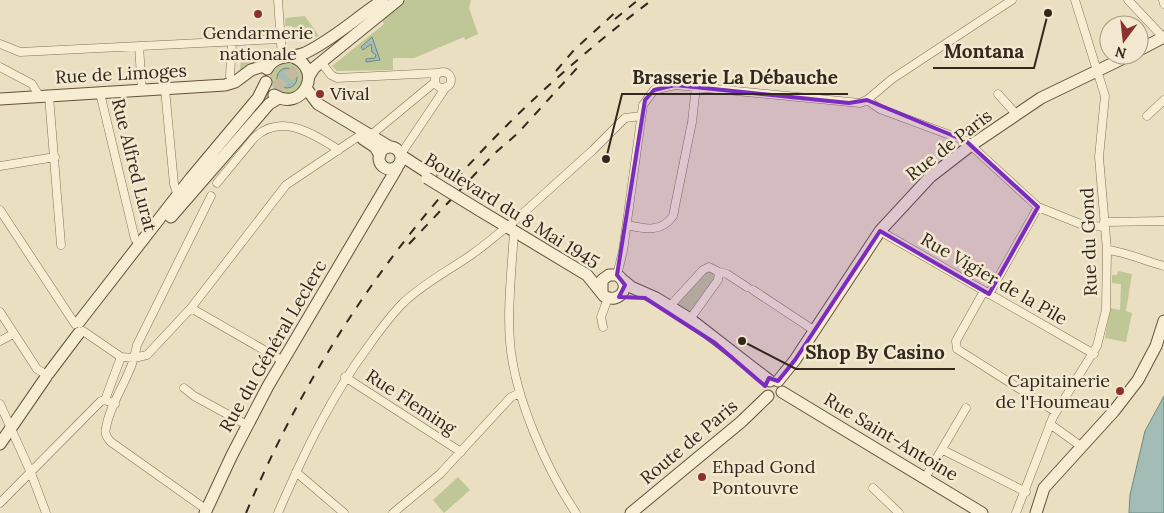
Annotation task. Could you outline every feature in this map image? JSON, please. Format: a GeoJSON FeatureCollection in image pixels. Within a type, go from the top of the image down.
{"type":"FeatureCollection","features":[{"type":"Feature","properties":{"kind":"main road"},"geometry":{"type":"LineString","coordinates":[[0,444],[6,428],[44,373],[131,264],[258,98],[266,80],[270,64],[321,45],[383,0]]}},
{"type":"Feature","properties":{"kind":"main road"},"geometry":{"type":"LineString","coordinates":[[295,98],[306,88],[316,61],[390,0]]}},
{"type":"Feature","properties":{"kind":"main road"},"geometry":{"type":"LineString","coordinates":[[316,61],[398,0]]}},
{"type":"Feature","properties":{"kind":"main road"},"geometry":{"type":"LineString","coordinates":[[1149,45],[1164,37]]}},
{"type":"Feature","properties":{"kind":"main road"},"geometry":{"type":"LineString","coordinates":[[288,57],[302,62],[309,76]]}},
{"type":"Feature","properties":{"kind":"main road","name":"Rue de Limoges"},"geometry":{"type":"LineString","coordinates":[[237,80],[251,70],[270,64]]}},
{"type":"Feature","properties":{"kind":"main road","name":"Rue de Paris"},"geometry":{"type":"LineString","coordinates":[[773,389],[815,332],[880,231],[930,177],[970,146],[1041,98],[1109,65]]}},
{"type":"Feature","properties":{"kind":"main road","name":"Rue de Limoges"},"geometry":{"type":"LineString","coordinates":[[0,99],[166,89],[237,80],[252,74],[266,80]]}},
{"type":"Feature","properties":{"kind":"main road"},"geometry":{"type":"LineString","coordinates":[[266,80],[270,92],[280,98]]}},
{"type":"Feature","properties":{"kind":"main road"},"geometry":{"type":"LineString","coordinates":[[306,88],[318,104],[365,136],[380,155]]}},
{"type":"Feature","properties":{"kind":"main road"},"geometry":{"type":"LineString","coordinates":[[79,328],[137,240],[250,134],[269,104],[280,98],[295,98],[365,136],[395,148],[400,161],[390,170],[382,167]]}},
{"type":"Feature","properties":{"kind":"main road"},"geometry":{"type":"LineString","coordinates":[[181,198],[264,100]]}},
{"type":"Feature","properties":{"kind":"main road"},"geometry":{"type":"LineString","coordinates":[[378,199],[382,167],[379,161],[380,155],[383,149],[390,147]]}},
{"type":"Feature","properties":{"kind":"main road","name":"Boulevard du 8 Mai 1945"},"geometry":{"type":"LineString","coordinates":[[400,161],[429,176],[546,248],[590,277],[610,296]]}},
{"type":"Feature","properties":{"kind":"main road","name":"Rue du Général Leclerc"},"geometry":{"type":"LineString","coordinates":[[206,511],[247,424],[400,161]]}},
{"type":"Feature","properties":{"kind":"main road","name":"Boulevard du 8 Mai 1945"},"geometry":{"type":"LineString","coordinates":[[546,248],[594,272],[616,277],[631,287],[670,306],[690,319],[773,389]]}},
{"type":"Feature","properties":{"kind":"main road"},"geometry":{"type":"LineString","coordinates":[[616,277],[625,288],[610,296],[602,280],[616,277]]}},
{"type":"Feature","properties":{"kind":"main road"},"geometry":{"type":"LineString","coordinates":[[610,296],[635,295],[659,306],[715,344],[773,389]]}},
{"type":"Feature","properties":{"kind":"main road"},"geometry":{"type":"LineString","coordinates":[[1036,513],[1044,488],[1119,406],[1138,380],[1156,346],[1164,321]]}},
{"type":"Feature","properties":{"kind":"main road","name":"Rue Saint-Antoine"},"geometry":{"type":"LineString","coordinates":[[773,389],[982,513]]}},
{"type":"Feature","properties":{"kind":"main road","name":"Rue Saint-Antoine"},"geometry":{"type":"LineString","coordinates":[[773,389],[965,512]]}},
{"type":"Feature","properties":{"kind":"main road","name":"Route de Paris"},"geometry":{"type":"LineString","coordinates":[[631,513],[741,422],[773,389]]}},
{"type":"Feature","properties":{"kind":"street"},"geometry":{"type":"LineString","coordinates":[[278,0],[280,39],[288,57]]}},
{"type":"Feature","properties":{"kind":"street"},"geometry":{"type":"LineString","coordinates":[[616,277],[627,225],[641,116],[645,100],[654,90],[667,86],[696,87],[778,94],[849,104],[867,100],[892,79],[1012,0]]}},
{"type":"Feature","properties":{"kind":"street","name":"Rue du Gond"},"geometry":{"type":"LineString","coordinates":[[1016,513],[1026,492],[1050,424],[1094,354],[1100,338],[1106,310],[1107,250],[1099,157],[1105,96],[1075,0]]}},
{"type":"Feature","properties":{"kind":"street"},"geometry":{"type":"LineString","coordinates":[[1128,0],[1164,37]]}},
{"type":"Feature","properties":{"kind":"street"},"geometry":{"type":"LineString","coordinates":[[1163,0],[1164,4]]}},
{"type":"Feature","properties":{"kind":"street"},"geometry":{"type":"LineString","coordinates":[[0,44],[20,52],[280,39]]}},
{"type":"Feature","properties":{"kind":"street"},"geometry":{"type":"LineString","coordinates":[[232,42],[230,71],[237,80]]}},
{"type":"Feature","properties":{"kind":"street"},"geometry":{"type":"LineString","coordinates":[[139,46],[142,91]]}},
{"type":"Feature","properties":{"kind":"street"},"geometry":{"type":"LineString","coordinates":[[316,61],[337,78],[445,72],[449,74],[451,82],[414,136],[400,161]]}},
{"type":"Feature","properties":{"kind":"street"},"geometry":{"type":"LineString","coordinates":[[0,67],[32,84],[44,97],[55,157],[61,245]]}},
{"type":"Feature","properties":{"kind":"street"},"geometry":{"type":"LineString","coordinates":[[0,210],[79,328],[121,356],[134,358],[147,355],[191,308],[286,185],[339,150],[365,136],[435,82],[437,73]]}},
{"type":"Feature","properties":{"kind":"street"},"geometry":{"type":"LineString","coordinates":[[435,82],[438,87],[446,87]]}},
{"type":"Feature","properties":{"kind":"street"},"geometry":{"type":"LineString","coordinates":[[627,225],[656,229],[673,216],[692,122],[696,87]]}},
{"type":"Feature","properties":{"kind":"street"},"geometry":{"type":"LineString","coordinates":[[166,89],[174,184],[181,198]]}},
{"type":"Feature","properties":{"kind":"street","name":"Rue Alfred Lurat"},"geometry":{"type":"LineString","coordinates":[[100,93],[137,240]]}},
{"type":"Feature","properties":{"kind":"street"},"geometry":{"type":"LineString","coordinates":[[998,94],[1016,114]]}},
{"type":"Feature","properties":{"kind":"street"},"geometry":{"type":"LineString","coordinates":[[867,100],[880,109],[959,138],[1038,207],[1083,225],[1164,221]]}},
{"type":"Feature","properties":{"kind":"street"},"geometry":{"type":"LineString","coordinates":[[1146,116],[1164,100]]}},
{"type":"Feature","properties":{"kind":"street"},"geometry":{"type":"LineString","coordinates":[[278,513],[296,472],[345,377],[402,304],[432,279],[514,229],[532,205],[546,194],[625,118],[641,116]]}},
{"type":"Feature","properties":{"kind":"street"},"geometry":{"type":"LineString","coordinates":[[217,183],[250,134],[272,128],[294,126],[308,131],[339,150]]}},
{"type":"Feature","properties":{"kind":"street"},"geometry":{"type":"LineString","coordinates":[[414,136],[410,157],[429,176]]}},
{"type":"Feature","properties":{"kind":"street"},"geometry":{"type":"LineString","coordinates":[[0,166],[55,157]]}},
{"type":"Feature","properties":{"kind":"street"},"geometry":{"type":"LineString","coordinates":[[206,511],[107,439],[105,429],[128,377],[137,345],[211,196]]}},
{"type":"Feature","properties":{"kind":"street"},"geometry":{"type":"LineString","coordinates":[[1038,207],[955,345],[958,349],[1056,412]]}},
{"type":"Feature","properties":{"kind":"street"},"geometry":{"type":"LineString","coordinates":[[514,229],[510,335],[520,393],[543,452],[576,513]]}},
{"type":"Feature","properties":{"kind":"street","name":"Rue Vigier de la Pile"},"geometry":{"type":"LineString","coordinates":[[880,231],[1094,354]]}},
{"type":"Feature","properties":{"kind":"street"},"geometry":{"type":"LineString","coordinates":[[1107,250],[1128,253],[1142,260],[1164,266]]}},
{"type":"Feature","properties":{"kind":"street"},"geometry":{"type":"LineString","coordinates":[[670,306],[706,268],[712,268],[728,274],[815,332]]}},
{"type":"Feature","properties":{"kind":"street"},"geometry":{"type":"LineString","coordinates":[[690,319],[716,283],[719,272]]}},
{"type":"Feature","properties":{"kind":"street"},"geometry":{"type":"LineString","coordinates":[[603,327],[601,317],[610,296]]}},
{"type":"Feature","properties":{"kind":"street"},"geometry":{"type":"LineString","coordinates":[[191,308],[283,361]]}},
{"type":"Feature","properties":{"kind":"street"},"geometry":{"type":"LineString","coordinates":[[0,312],[37,369],[44,373]]}},
{"type":"Feature","properties":{"kind":"street"},"geometry":{"type":"LineString","coordinates":[[0,341],[14,334]]}},
{"type":"Feature","properties":{"kind":"street"},"geometry":{"type":"LineString","coordinates":[[0,503],[90,412],[105,400],[121,356]]}},
{"type":"Feature","properties":{"kind":"street","name":"Rue Fleming"},"geometry":{"type":"LineString","coordinates":[[345,377],[462,452]]}},
{"type":"Feature","properties":{"kind":"street"},"geometry":{"type":"LineString","coordinates":[[184,388],[194,396],[247,424]]}},
{"type":"Feature","properties":{"kind":"street"},"geometry":{"type":"LineString","coordinates":[[393,513],[440,474],[511,397],[520,393]]}},
{"type":"Feature","properties":{"kind":"street"},"geometry":{"type":"LineString","coordinates":[[105,400],[115,404]]}},
{"type":"Feature","properties":{"kind":"street"},"geometry":{"type":"LineString","coordinates":[[0,404],[6,428],[31,473],[46,513]]}},
{"type":"Feature","properties":{"kind":"street"},"geometry":{"type":"LineString","coordinates":[[925,478],[966,408]]}},
{"type":"Feature","properties":{"kind":"street"},"geometry":{"type":"LineString","coordinates":[[1050,424],[1082,447]]}},
{"type":"Feature","properties":{"kind":"street"},"geometry":{"type":"LineString","coordinates":[[943,450],[1026,492]]}},
{"type":"Feature","properties":{"kind":"street"},"geometry":{"type":"LineString","coordinates":[[296,472],[344,513]]}},
{"type":"Feature","properties":{"kind":"street"},"geometry":{"type":"LineString","coordinates":[[873,488],[899,513]]}},
{"type":"Feature","properties":{"kind":"highlighted area"},"geometry":{"type":"Polygon","coordinates":[[[675,85],[849,103],[867,100],[966,141],[1038,207],[989,294],[880,231],[795,360],[778,381],[769,378],[765,386],[715,343],[645,298],[619,297],[625,285],[617,275],[641,116],[645,100],[654,90],[675,85]]]}},
{"type":"Feature","properties":{"kind":"green space"},"geometry":{"type":"Polygon","coordinates":[[[406,0],[471,0],[469,8],[478,34],[465,40],[464,37],[414,58],[393,58],[393,70],[337,71],[332,66],[384,24],[382,20],[406,0]]]}},
{"type":"Feature","properties":{"kind":"green space"},"geometry":{"type":"Polygon","coordinates":[[[305,16],[319,36],[293,42],[292,26],[285,26],[285,18],[305,16]]]}},
{"type":"Feature","properties":{"kind":"green space"},"geometry":{"type":"Polygon","coordinates":[[[275,50],[264,61],[240,70],[242,51],[275,50]]]}},
{"type":"Feature","properties":{"kind":"green space"},"geometry":{"type":"Polygon","coordinates":[[[287,61],[299,66],[304,78],[299,90],[287,95],[275,90],[270,78],[275,66],[287,61]]]}},
{"type":"Feature","properties":{"kind":"green space"},"geometry":{"type":"Polygon","coordinates":[[[708,270],[715,274],[716,277],[690,315],[674,305],[708,270]]]}},
{"type":"Feature","properties":{"kind":"green space"},"geometry":{"type":"Polygon","coordinates":[[[1118,271],[1132,274],[1126,311],[1132,313],[1126,342],[1105,338],[1110,308],[1120,310],[1121,284],[1112,283],[1112,275],[1117,275],[1118,271]]]}},
{"type":"Feature","properties":{"kind":"green space"},"geometry":{"type":"Polygon","coordinates":[[[458,477],[470,490],[444,513],[433,500],[458,477]]]}},
{"type":"Feature","properties":{"kind":"water"},"geometry":{"type":"Polygon","coordinates":[[[372,37],[380,60],[366,62],[366,59],[375,58],[376,55],[372,52],[371,44],[363,50],[361,47],[372,37]]]}},
{"type":"Feature","properties":{"kind":"water"},"geometry":{"type":"Polygon","coordinates":[[[287,68],[294,71],[297,78],[294,85],[287,88],[280,85],[277,78],[280,71],[287,68]]]}},
{"type":"Feature","properties":{"kind":"water"},"geometry":{"type":"Polygon","coordinates":[[[1164,396],[1164,513],[1129,513],[1130,495],[1145,431],[1164,396]]]}},
{"type":"Feature","properties":{"kind":"tunnel"},"geometry":{"type":"LineString","coordinates":[[264,100],[287,77],[312,59]]}},
{"type":"Feature","properties":{"kind":"railway"},"geometry":{"type":"LineString","coordinates":[[615,19],[638,0]]}},
{"type":"Feature","properties":{"kind":"railway"},"geometry":{"type":"LineString","coordinates":[[246,513],[282,436],[321,363],[366,294],[414,229],[467,167],[524,108],[586,53],[652,0]]}},
{"type":"Feature","properties":{"kind":"railway"},"geometry":{"type":"LineString","coordinates":[[556,71],[574,50],[619,9]]}},
{"type":"Feature","properties":{"kind":"railway"},"geometry":{"type":"LineString","coordinates":[[409,244],[494,154],[518,133],[578,67]]}},
{"type":"Feature","properties":{"kind":"place","name":"Montana"},"geometry":{"type":"Point","coordinates":[1048,13]}},
{"type":"Feature","properties":{"kind":"place","name":"Gendarmerie nationale"},"geometry":{"type":"Point","coordinates":[258,14]}},
{"type":"Feature","properties":{"kind":"place","name":"Vival"},"geometry":{"type":"Point","coordinates":[320,94]}},
{"type":"Feature","properties":{"kind":"place","name":"Brasserie La Débauche"},"geometry":{"type":"Point","coordinates":[606,159]}},
{"type":"Feature","properties":{"kind":"place","name":"Shop By Casino"},"geometry":{"type":"Point","coordinates":[742,341]}},
{"type":"Feature","properties":{"kind":"place","name":"Capitainerie de l'Houmeau"},"geometry":{"type":"Point","coordinates":[1120,391]}},
{"type":"Feature","properties":{"kind":"place","name":"Ehpad Gond Pontouvre"},"geometry":{"type":"Point","coordinates":[702,477]}}]}
